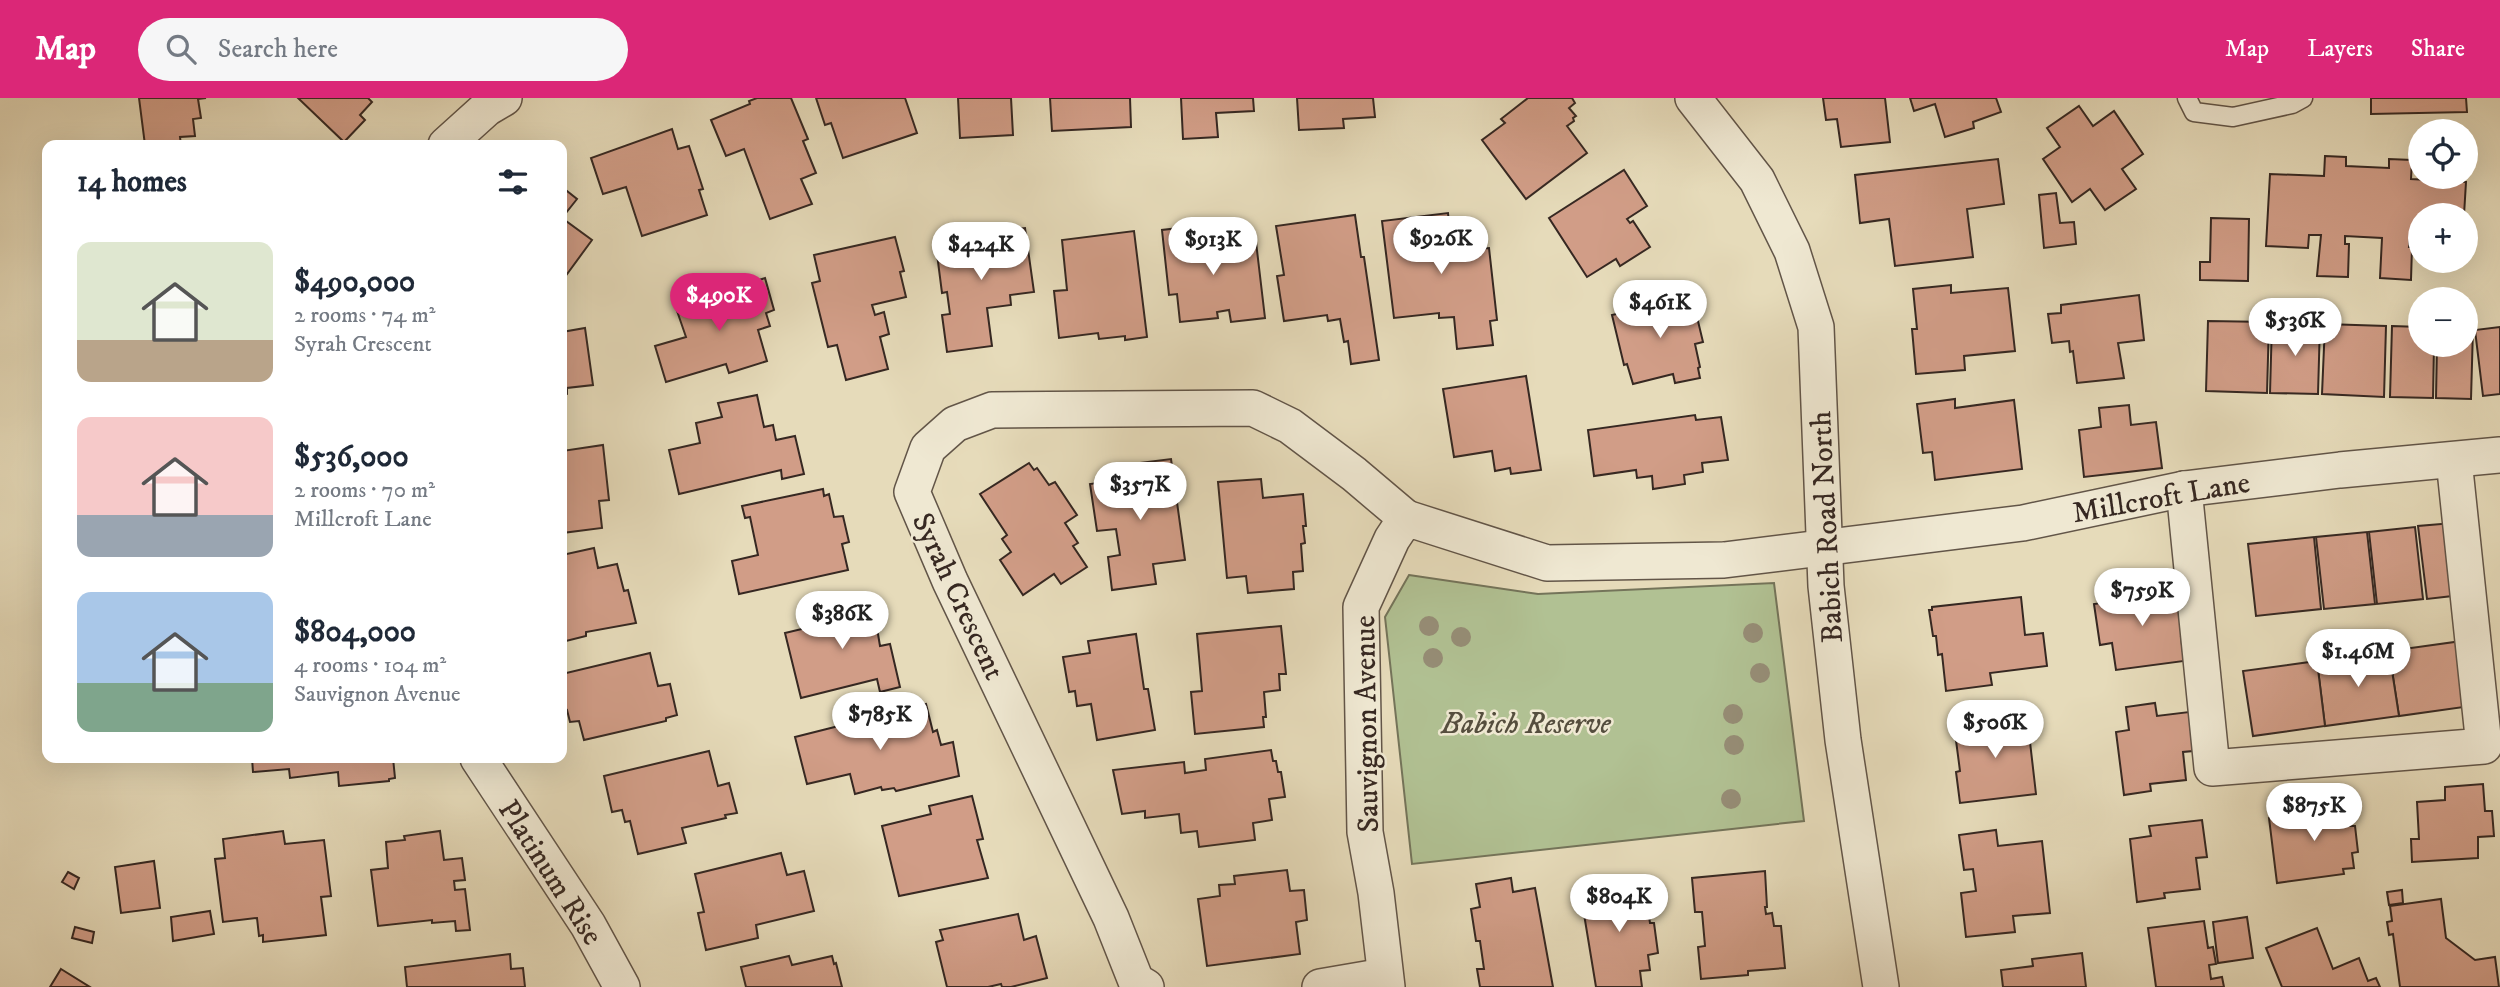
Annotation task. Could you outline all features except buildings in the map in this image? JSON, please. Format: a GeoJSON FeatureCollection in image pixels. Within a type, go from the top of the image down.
{"type":"FeatureCollection","features":[{"type":"Feature","properties":{"kind":"street"},"geometry":{"type":"LineString","coordinates":[[452,140],[487,108],[504,98]]}},
{"type":"Feature","properties":{"kind":"street","name":"Babich Road North"},"geometry":{"type":"LineString","coordinates":[[1693,98],[1757,180],[1792,251],[1816,327],[1824,548],[1843,740],[1881,987]]}},
{"type":"Feature","properties":{"kind":"street","name":"Syrah Crescent"},"geometry":{"type":"LineString","coordinates":[[1146,987],[1136,981],[1111,918],[950,581],[912,492],[928,448],[956,424],[992,410],[1253,408],[1290,426],[1354,474],[1406,518]]}},
{"type":"Feature","properties":{"kind":"street","name":"Millcroft Lane"},"geometry":{"type":"LineString","coordinates":[[1824,548],[2024,523],[2184,489],[2340,470],[2500,455]]}},
{"type":"Feature","properties":{"kind":"street"},"geometry":{"type":"LineString","coordinates":[[2184,489],[2212,768],[2484,746],[2454,460]]}},
{"type":"Feature","properties":{"kind":"street"},"geometry":{"type":"LineString","coordinates":[[1406,518],[1547,563],[1724,560],[1824,548]]}},
{"type":"Feature","properties":{"kind":"street","name":"Sauvignon Avenue"},"geometry":{"type":"LineString","coordinates":[[1385,982],[1376,893],[1365,832],[1361,607],[1392,539],[1406,518]]}},
{"type":"Feature","properties":{"kind":"street","name":"Platinum Rise"},"geometry":{"type":"LineString","coordinates":[[481,763],[588,925],[622,987]]}},
{"type":"Feature","properties":{"kind":"street"},"geometry":{"type":"LineString","coordinates":[[1320,987],[1385,982]]}},
{"type":"Feature","properties":{"kind":"lane"},"geometry":{"type":"LineString","coordinates":[[2187,98],[2194,112],[2233,117],[2292,104],[2303,98]]}},
{"type":"Feature","properties":{"kind":"green space","name":"Babich Reserve"},"geometry":{"type":"Polygon","coordinates":[[[1409,575],[1538,594],[1774,583],[1804,821],[1412,864],[1385,617],[1409,575]]]}}]}
